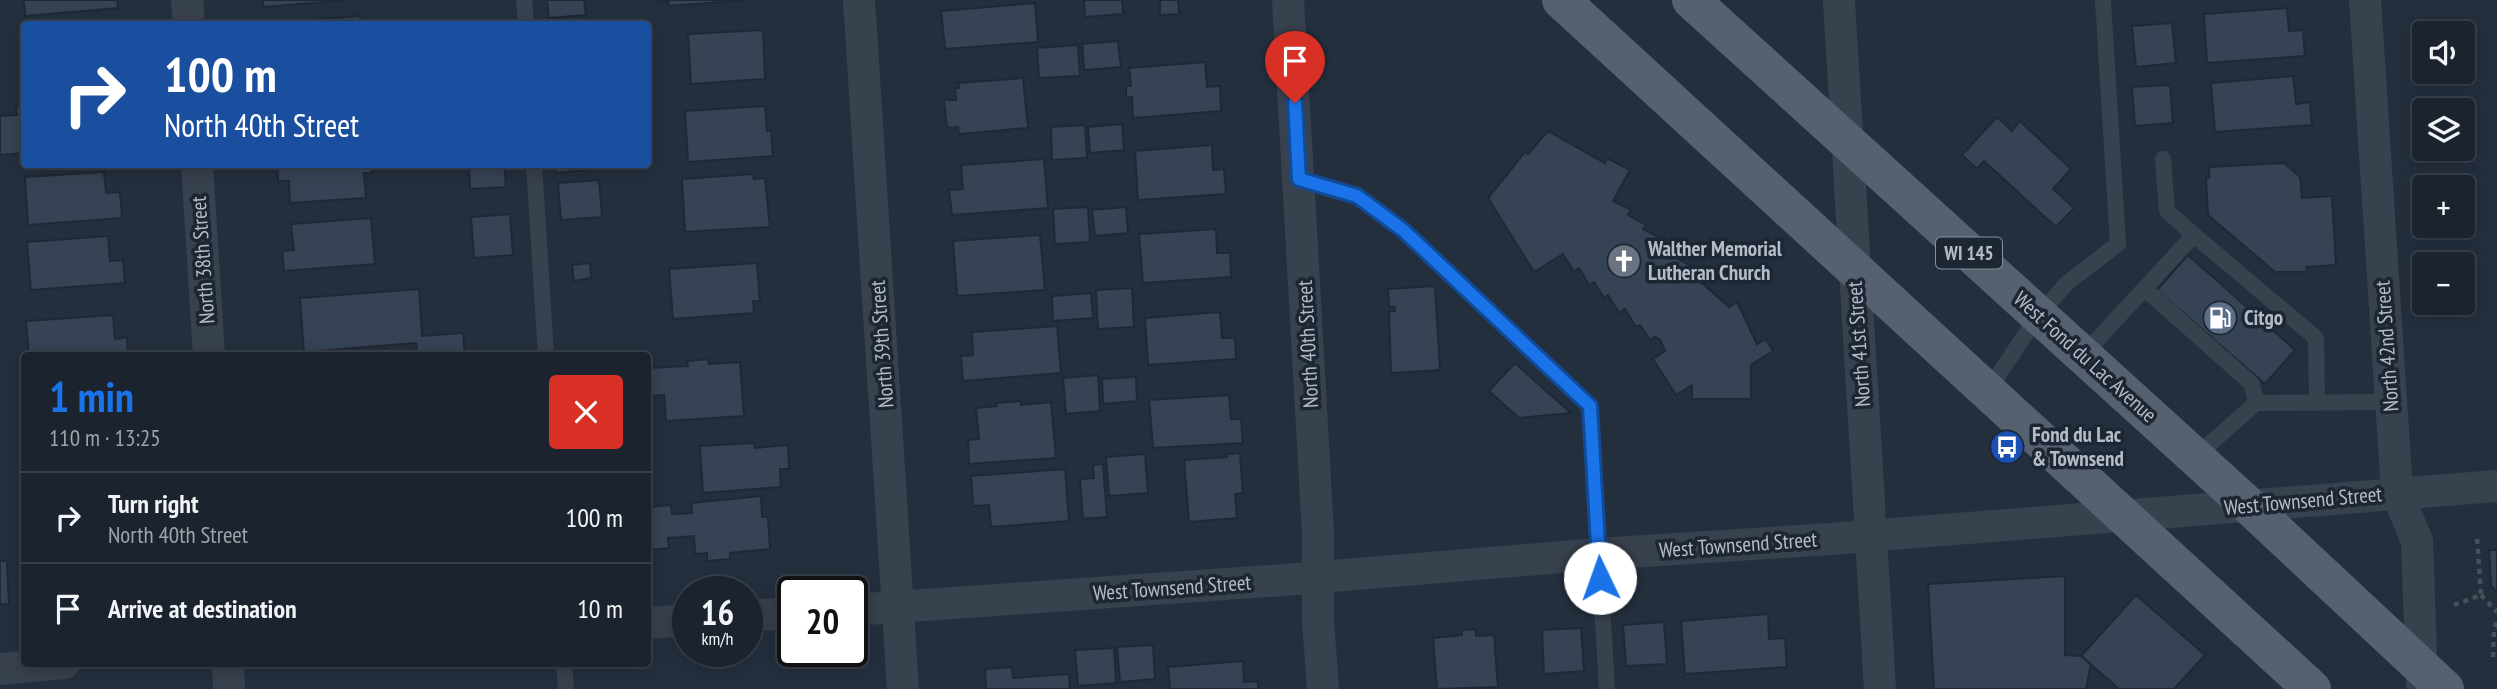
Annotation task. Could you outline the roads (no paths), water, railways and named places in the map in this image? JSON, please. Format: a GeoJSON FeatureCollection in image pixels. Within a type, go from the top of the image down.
{"type":"FeatureCollection","features":[{"type":"Feature","properties":{"kind":"main road"},"geometry":{"type":"LineString","coordinates":[[1561,0],[2312,689]]}},
{"type":"Feature","properties":{"kind":"main road","name":"West Fond du Lac Avenue"},"geometry":{"type":"LineString","coordinates":[[1702,4],[1846,140],[2248,505],[2429,682]]}},
{"type":"Feature","properties":{"kind":"street"},"geometry":{"type":"LineString","coordinates":[[187,0],[189,21]]}},
{"type":"Feature","properties":{"kind":"street","name":"North 39th Street"},"geometry":{"type":"LineString","coordinates":[[859,0],[903,689]]}},
{"type":"Feature","properties":{"kind":"street","name":"North 40th Street"},"geometry":{"type":"LineString","coordinates":[[1288,0],[1299,179],[1322,689]]}},
{"type":"Feature","properties":{"kind":"street","name":"North 41st Street"},"geometry":{"type":"LineString","coordinates":[[1839,0],[1880,689]]}},
{"type":"Feature","properties":{"kind":"street","name":"North 42nd Street"},"geometry":{"type":"LineString","coordinates":[[2365,0],[2397,493],[2417,541],[2429,682]]}},
{"type":"Feature","properties":{"kind":"street","name":"North 38th Street"},"geometry":{"type":"LineString","coordinates":[[197,168],[209,352]]}},
{"type":"Feature","properties":{"kind":"street","name":"West Townsend Street"},"geometry":{"type":"LineString","coordinates":[[868,609],[2497,486]]}},
{"type":"Feature","properties":{"kind":"street"},"geometry":{"type":"LineString","coordinates":[[651,623],[672,621]]}},
{"type":"Feature","properties":{"kind":"street"},"geometry":{"type":"LineString","coordinates":[[0,669],[21,667]]}},
{"type":"Feature","properties":{"kind":"street"},"geometry":{"type":"LineString","coordinates":[[228,667],[229,689]]}},
{"type":"Feature","properties":{"kind":"lane"},"geometry":{"type":"LineString","coordinates":[[524,0],[526,21]]}},
{"type":"Feature","properties":{"kind":"lane"},"geometry":{"type":"LineString","coordinates":[[1988,390],[2038,316],[2067,282],[2118,244],[2103,0]]}},
{"type":"Feature","properties":{"kind":"lane"},"geometry":{"type":"LineString","coordinates":[[2163,159],[2167,211],[2316,338],[2317,403]]}},
{"type":"Feature","properties":{"kind":"lane"},"geometry":{"type":"LineString","coordinates":[[534,168],[546,352]]}},
{"type":"Feature","properties":{"kind":"lane"},"geometry":{"type":"LineString","coordinates":[[1299,179],[1357,196],[1403,230],[1590,406],[1607,689]]}},
{"type":"Feature","properties":{"kind":"lane"},"geometry":{"type":"LineString","coordinates":[[2083,355],[2194,235]]}},
{"type":"Feature","properties":{"kind":"lane"},"geometry":{"type":"LineString","coordinates":[[2145,289],[2252,384],[2256,403]]}},
{"type":"Feature","properties":{"kind":"lane"},"geometry":{"type":"LineString","coordinates":[[2195,457],[2256,403],[2391,402]]}},
{"type":"Feature","properties":{"kind":"lane"},"geometry":{"type":"LineString","coordinates":[[565,667],[566,689]]}},
{"type":"Feature","properties":{"kind":"place","name":"Walther Memorial Lutheran Church"},"geometry":{"type":"Point","coordinates":[1624,261]}},
{"type":"Feature","properties":{"kind":"place","name":"Citgo"},"geometry":{"type":"Point","coordinates":[2220,318]}},
{"type":"Feature","properties":{"kind":"place","name":"Fond du Lac & Townsend"},"geometry":{"type":"Point","coordinates":[2007,447]}}]}
